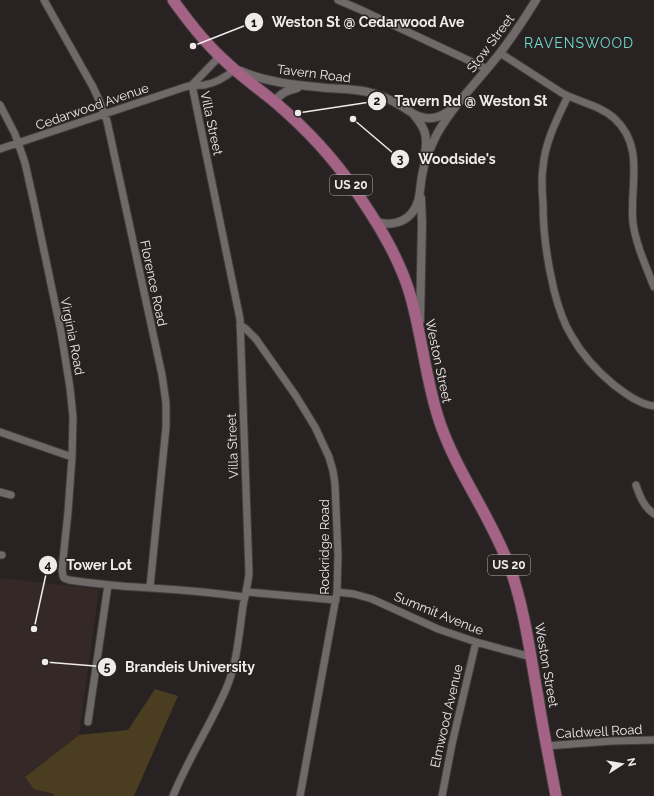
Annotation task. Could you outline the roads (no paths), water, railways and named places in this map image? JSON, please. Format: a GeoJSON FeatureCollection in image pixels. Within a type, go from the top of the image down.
{"type":"FeatureCollection","features":[{"type":"Feature","properties":{"kind":"main road","name":"Weston Street"},"geometry":{"type":"LineString","coordinates":[[173,0],[192,25],[220,56],[310,134],[328,154],[353,187],[393,253],[404,278],[413,305],[437,416],[447,443],[492,528],[510,568],[521,605],[556,796]]}},
{"type":"Feature","properties":{"kind":"street","name":"Florence Road"},"geometry":{"type":"LineString","coordinates":[[44,0],[93,87],[105,114],[162,375],[165,394],[166,427],[150,587]]}},
{"type":"Feature","properties":{"kind":"street"},"geometry":{"type":"LineString","coordinates":[[338,0],[487,69]]}},
{"type":"Feature","properties":{"kind":"street","name":"Stow Street"},"geometry":{"type":"LineString","coordinates":[[375,221],[382,223],[394,223],[408,218],[413,212],[418,205],[420,198],[422,172],[435,139],[454,108],[500,53],[536,0]]}},
{"type":"Feature","properties":{"kind":"street"},"geometry":{"type":"LineString","coordinates":[[500,53],[568,96],[594,106],[607,113],[620,124],[629,140],[633,152],[633,222],[637,240],[654,287]]}},
{"type":"Feature","properties":{"kind":"street","name":"Cedarwood Avenue"},"geometry":{"type":"LineString","coordinates":[[192,85],[220,56]]}},
{"type":"Feature","properties":{"kind":"street","name":"Cedarwood Avenue"},"geometry":{"type":"LineString","coordinates":[[0,149],[192,85],[206,85],[217,82],[229,75],[235,69]]}},
{"type":"Feature","properties":{"kind":"street","name":"Tavern Road"},"geometry":{"type":"LineString","coordinates":[[235,69],[276,82],[372,93],[399,104],[413,114],[427,119],[443,115],[454,108]]}},
{"type":"Feature","properties":{"kind":"street","name":"Villa Street"},"geometry":{"type":"LineString","coordinates":[[173,796],[227,687],[233,664],[246,595],[249,567],[240,325],[238,307],[192,85]]}},
{"type":"Feature","properties":{"kind":"street"},"geometry":{"type":"LineString","coordinates":[[274,102],[280,94],[285,91],[308,86]]}},
{"type":"Feature","properties":{"kind":"street"},"geometry":{"type":"LineString","coordinates":[[568,96],[550,137],[542,167],[544,238],[557,302],[570,334],[582,352],[600,373],[616,387],[639,401],[647,405],[654,406]]}},
{"type":"Feature","properties":{"kind":"street","name":"Virginia Road"},"geometry":{"type":"LineString","coordinates":[[0,105],[12,127],[25,163],[70,388],[73,430],[72,457],[62,573],[64,578],[69,580],[108,585]]}},
{"type":"Feature","properties":{"kind":"street"},"geometry":{"type":"LineString","coordinates":[[413,114],[423,128],[426,136],[422,172]]}},
{"type":"Feature","properties":{"kind":"street"},"geometry":{"type":"LineString","coordinates":[[420,189],[422,224],[420,315],[422,348]]}},
{"type":"Feature","properties":{"kind":"street"},"geometry":{"type":"LineString","coordinates":[[647,268],[654,265]]}},
{"type":"Feature","properties":{"kind":"street","name":"Rockridge Road"},"geometry":{"type":"LineString","coordinates":[[240,325],[254,336],[316,427],[326,449],[333,471],[336,499],[338,555],[337,592],[300,796]]}},
{"type":"Feature","properties":{"kind":"street"},"geometry":{"type":"LineString","coordinates":[[0,432],[72,457]]}},
{"type":"Feature","properties":{"kind":"street"},"geometry":{"type":"LineString","coordinates":[[636,486],[643,504],[654,514]]}},
{"type":"Feature","properties":{"kind":"street"},"geometry":{"type":"LineString","coordinates":[[0,492],[11,495]]}},
{"type":"Feature","properties":{"kind":"street"},"geometry":{"type":"LineString","coordinates":[[88,722],[108,585],[226,594],[336,600]]}},
{"type":"Feature","properties":{"kind":"street","name":"Summit Avenue"},"geometry":{"type":"LineString","coordinates":[[337,592],[354,594],[372,599],[426,624],[476,642],[531,657]]}},
{"type":"Feature","properties":{"kind":"street","name":"Elmwood Avenue"},"geometry":{"type":"LineString","coordinates":[[442,796],[476,642]]}},
{"type":"Feature","properties":{"kind":"street","name":"Caldwell Road"},"geometry":{"type":"LineString","coordinates":[[546,746],[612,741],[654,740]]}},
{"type":"Feature","properties":{"kind":"place","name":"Weston St @ Cedarwood Ave"},"geometry":{"type":"Point","coordinates":[193,46]}},
{"type":"Feature","properties":{"kind":"place","name":"Tavern Rd @ Weston St"},"geometry":{"type":"Point","coordinates":[298,113]}},
{"type":"Feature","properties":{"kind":"place","name":"Woodside's"},"geometry":{"type":"Point","coordinates":[353,119]}},
{"type":"Feature","properties":{"kind":"place","name":"Tower Lot"},"geometry":{"type":"Point","coordinates":[34,629]}},
{"type":"Feature","properties":{"kind":"place","name":"Brandeis University"},"geometry":{"type":"Point","coordinates":[45,662]}},
{"type":"Feature","properties":{"kind":"district","name":"RAVENSWOOD"},"geometry":{"type":"Point","coordinates":[579,43]}}]}
